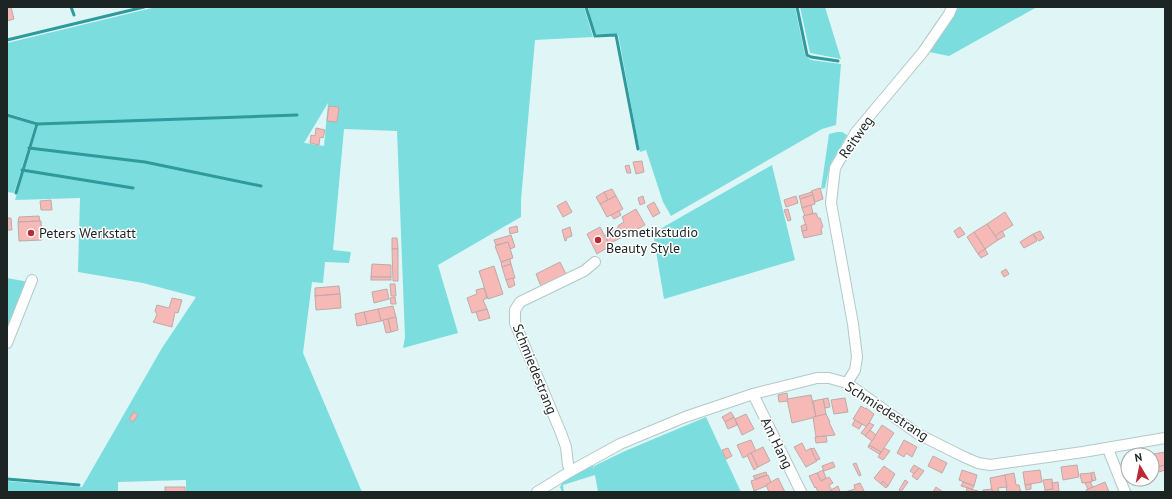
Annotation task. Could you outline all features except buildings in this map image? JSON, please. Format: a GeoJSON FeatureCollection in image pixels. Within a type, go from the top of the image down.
{"type":"FeatureCollection","features":[{"type":"Feature","properties":{"kind":"street","name":"Reitweg"},"geometry":{"type":"LineString","coordinates":[[847,383],[855,370],[857,358],[853,324],[831,203],[835,168],[856,132],[923,52],[949,14],[952,7]]}},
{"type":"Feature","properties":{"kind":"street","name":"Schmiedestrang"},"geometry":{"type":"LineString","coordinates":[[571,471],[568,466],[566,447],[561,433],[515,323],[515,310],[520,302],[584,271],[595,262]]}},
{"type":"Feature","properties":{"kind":"street"},"geometry":{"type":"LineString","coordinates":[[7,343],[32,280]]}},
{"type":"Feature","properties":{"kind":"street","name":"Schmiedestrang"},"geometry":{"type":"LineString","coordinates":[[537,492],[620,444],[685,417],[753,394],[817,378],[829,378],[847,383],[918,434],[978,463],[990,465],[1165,438]]}},
{"type":"Feature","properties":{"kind":"street","name":"Am Hang"},"geometry":{"type":"LineString","coordinates":[[753,394],[801,492]]}},
{"type":"Feature","properties":{"kind":"street"},"geometry":{"type":"LineString","coordinates":[[1108,448],[1125,492]]}},
{"type":"Feature","properties":{"kind":"shaded area"},"geometry":{"type":"Polygon","coordinates":[[[156,7],[584,7],[593,37],[535,40],[521,200],[521,217],[438,265],[458,333],[403,348],[405,337],[397,131],[344,129],[333,250],[351,252],[349,263],[325,262],[323,283],[312,282],[303,353],[362,492],[186,492],[186,480],[118,482],[118,492],[7,492],[7,481],[82,487],[162,348],[196,297],[143,283],[78,272],[80,198],[15,200],[39,123],[7,113],[7,43],[156,7]],[[328,103],[304,143],[324,146],[328,103]]]}},
{"type":"Feature","properties":{"kind":"shaded area"},"geometry":{"type":"Polygon","coordinates":[[[588,7],[795,7],[805,55],[811,60],[841,64],[836,125],[822,129],[671,216],[663,202],[646,150],[640,152],[618,34],[595,34],[588,7]]]}},
{"type":"Feature","properties":{"kind":"shaded area"},"geometry":{"type":"Polygon","coordinates":[[[800,7],[825,7],[841,59],[810,53],[800,7]]]}},
{"type":"Feature","properties":{"kind":"shaded area"},"geometry":{"type":"Polygon","coordinates":[[[957,7],[1037,7],[949,56],[929,52],[954,15],[957,7]]]}},
{"type":"Feature","properties":{"kind":"shaded area"},"geometry":{"type":"Polygon","coordinates":[[[7,116],[35,125],[14,193],[7,192],[7,116]]]}},
{"type":"Feature","properties":{"kind":"shaded area"},"geometry":{"type":"Polygon","coordinates":[[[842,132],[847,135],[830,165],[825,188],[821,189],[829,134],[842,132]]]}},
{"type":"Feature","properties":{"kind":"shaded area"},"geometry":{"type":"Polygon","coordinates":[[[772,165],[795,260],[664,299],[653,233],[772,165]]]}},
{"type":"Feature","properties":{"kind":"shaded area"},"geometry":{"type":"Polygon","coordinates":[[[7,278],[29,282],[7,337],[7,278]]]}},
{"type":"Feature","properties":{"kind":"shaded area"},"geometry":{"type":"Polygon","coordinates":[[[706,417],[741,492],[598,492],[595,475],[563,485],[564,492],[562,492],[560,487],[564,479],[593,463],[594,470],[594,466],[625,451],[706,417]]]}},
{"type":"Feature","properties":{"kind":"waterway"},"geometry":{"type":"LineString","coordinates":[[71,7],[74,15]]}},
{"type":"Feature","properties":{"kind":"waterway"},"geometry":{"type":"LineString","coordinates":[[7,40],[144,7]]}},
{"type":"Feature","properties":{"kind":"waterway"},"geometry":{"type":"LineString","coordinates":[[586,7],[595,36],[616,35],[638,149]]}},
{"type":"Feature","properties":{"kind":"waterway"},"geometry":{"type":"LineString","coordinates":[[797,7],[807,55],[811,57],[838,61]]}},
{"type":"Feature","properties":{"kind":"waterway"},"geometry":{"type":"LineString","coordinates":[[7,115],[37,124],[297,115]]}},
{"type":"Feature","properties":{"kind":"waterway"},"geometry":{"type":"LineString","coordinates":[[16,193],[37,124]]}},
{"type":"Feature","properties":{"kind":"waterway"},"geometry":{"type":"LineString","coordinates":[[29,148],[145,162],[261,186]]}},
{"type":"Feature","properties":{"kind":"waterway"},"geometry":{"type":"LineString","coordinates":[[22,170],[133,188]]}},
{"type":"Feature","properties":{"kind":"waterway"},"geometry":{"type":"LineString","coordinates":[[7,479],[79,485]]}},
{"type":"Feature","properties":{"kind":"place","name":"Peters Werkstatt"},"geometry":{"type":"Point","coordinates":[31,233]}},
{"type":"Feature","properties":{"kind":"place","name":"Kosmetikstudio Beauty Style"},"geometry":{"type":"Point","coordinates":[598,240]}}]}
